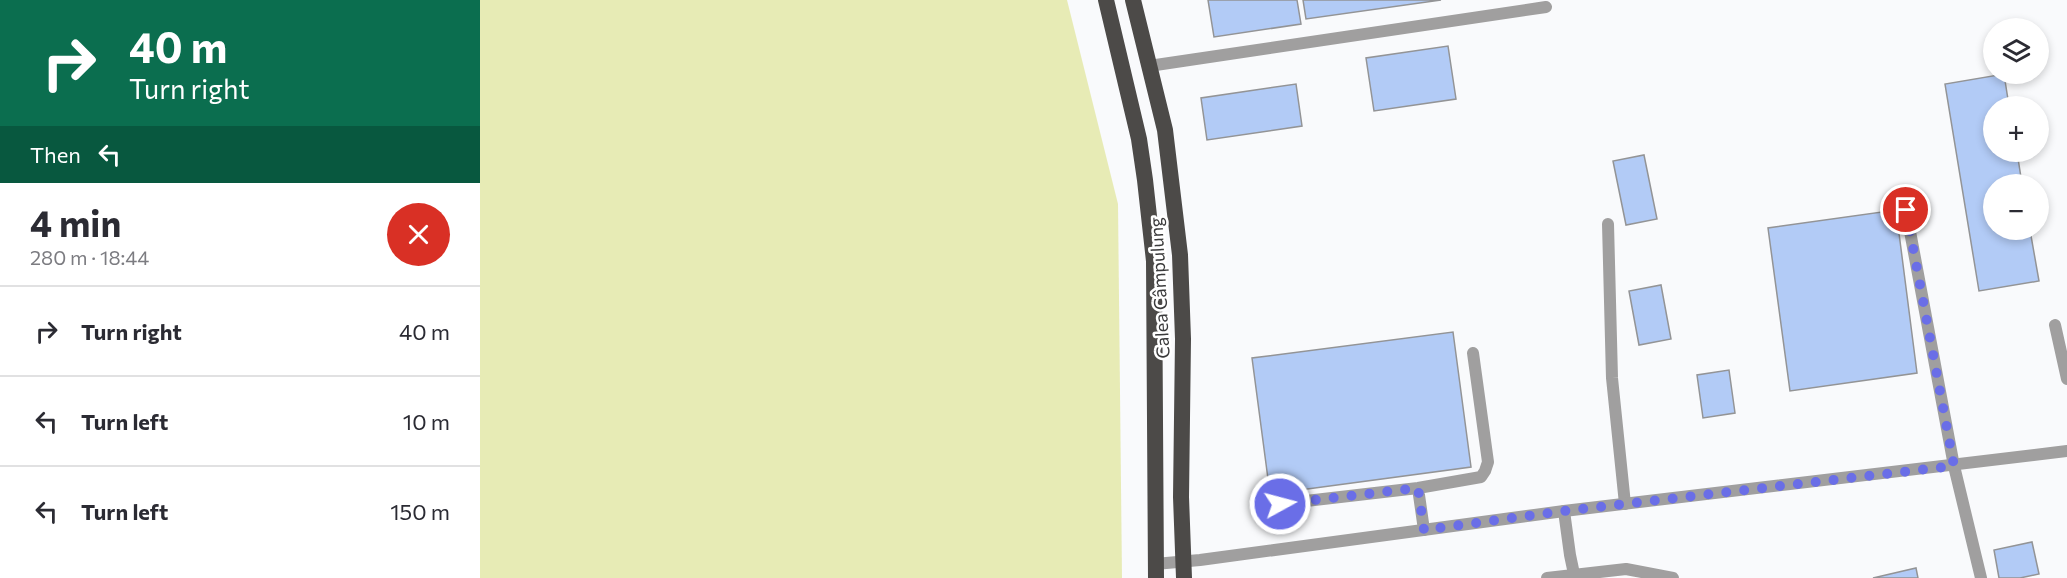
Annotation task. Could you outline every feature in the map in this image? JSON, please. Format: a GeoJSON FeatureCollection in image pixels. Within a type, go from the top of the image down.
{"type":"FeatureCollection","features":[{"type":"Feature","properties":{"kind":"highway","name":"Calea Câmpulung"},"geometry":{"type":"LineString","coordinates":[[1106,0],[1139,139],[1154,261],[1156,571]]}},
{"type":"Feature","properties":{"kind":"highway","name":"Calea Câmpulung"},"geometry":{"type":"LineString","coordinates":[[1133,0],[1165,130],[1180,255],[1183,339],[1181,497],[1183,570]]}},
{"type":"Feature","properties":{"kind":"street"},"geometry":{"type":"LineString","coordinates":[[1149,66],[1546,7]]}},
{"type":"Feature","properties":{"kind":"street"},"geometry":{"type":"LineString","coordinates":[[1906,210],[1954,466],[1982,578]]}},
{"type":"Feature","properties":{"kind":"street"},"geometry":{"type":"LineString","coordinates":[[1608,224],[1612,378],[1625,504]]}},
{"type":"Feature","properties":{"kind":"street"},"geometry":{"type":"LineString","coordinates":[[2055,325],[2067,379]]}},
{"type":"Feature","properties":{"kind":"street"},"geometry":{"type":"LineString","coordinates":[[1280,504],[1418,488],[1481,477],[1488,462],[1473,353]]}},
{"type":"Feature","properties":{"kind":"street"},"geometry":{"type":"LineString","coordinates":[[1156,571],[1183,570],[1424,530],[1564,511],[2067,451]]}},
{"type":"Feature","properties":{"kind":"street"},"geometry":{"type":"LineString","coordinates":[[1418,488],[1424,530]]}},
{"type":"Feature","properties":{"kind":"street"},"geometry":{"type":"LineString","coordinates":[[1564,511],[1569,555],[1574,574]]}},
{"type":"Feature","properties":{"kind":"street"},"geometry":{"type":"LineString","coordinates":[[1547,578],[1626,569],[1673,578]]}},
{"type":"Feature","properties":{"kind":"green space"},"geometry":{"type":"Polygon","coordinates":[[[480,0],[1067,0],[1118,204],[1122,578],[480,578],[480,0]]]}},
{"type":"Feature","properties":{"kind":"building"},"geometry":{"type":"Polygon","coordinates":[[[1208,0],[1297,0],[1301,24],[1214,37],[1208,0]]]}},
{"type":"Feature","properties":{"kind":"building"},"geometry":{"type":"Polygon","coordinates":[[[1303,0],[1441,0],[1306,19],[1303,0]]]}},
{"type":"Feature","properties":{"kind":"building"},"geometry":{"type":"Polygon","coordinates":[[[1448,46],[1456,99],[1374,111],[1366,58],[1448,46]]]}},
{"type":"Feature","properties":{"kind":"building"},"geometry":{"type":"Polygon","coordinates":[[[1983,78],[1983,84],[2006,84],[2007,96],[1983,96],[1983,162],[2019,162],[2020,174],[1983,174],[1983,240],[2032,240],[2039,281],[1979,291],[1945,84],[1983,78]]]}},
{"type":"Feature","properties":{"kind":"building"},"geometry":{"type":"Polygon","coordinates":[[[1296,84],[1302,126],[1207,140],[1201,98],[1296,84]]]}},
{"type":"Feature","properties":{"kind":"building"},"geometry":{"type":"Polygon","coordinates":[[[1644,155],[1657,219],[1626,225],[1613,161],[1644,155]]]}},
{"type":"Feature","properties":{"kind":"building"},"geometry":{"type":"Polygon","coordinates":[[[1896,210],[1917,373],[1790,391],[1768,228],[1896,210]]]}},
{"type":"Feature","properties":{"kind":"building"},"geometry":{"type":"Polygon","coordinates":[[[1661,285],[1671,339],[1639,345],[1629,291],[1661,285]]]}},
{"type":"Feature","properties":{"kind":"building"},"geometry":{"type":"Polygon","coordinates":[[[1453,332],[1471,467],[1270,494],[1252,358],[1453,332]]]}},
{"type":"Feature","properties":{"kind":"building"},"geometry":{"type":"Polygon","coordinates":[[[1729,370],[1735,413],[1703,418],[1697,375],[1729,370]]]}},
{"type":"Feature","properties":{"kind":"building"},"geometry":{"type":"Polygon","coordinates":[[[2032,542],[2039,574],[2020,578],[1999,578],[1994,550],[2032,542]]]}},
{"type":"Feature","properties":{"kind":"building"},"geometry":{"type":"Polygon","coordinates":[[[1916,568],[1918,578],[1873,578],[1916,568]]]}},
{"type":"Feature","properties":{"kind":"route"},"geometry":{"type":"LineString","coordinates":[[1280,504],[1418,488],[1424,530],[1564,511],[1954,466],[1906,210]]}}]}
